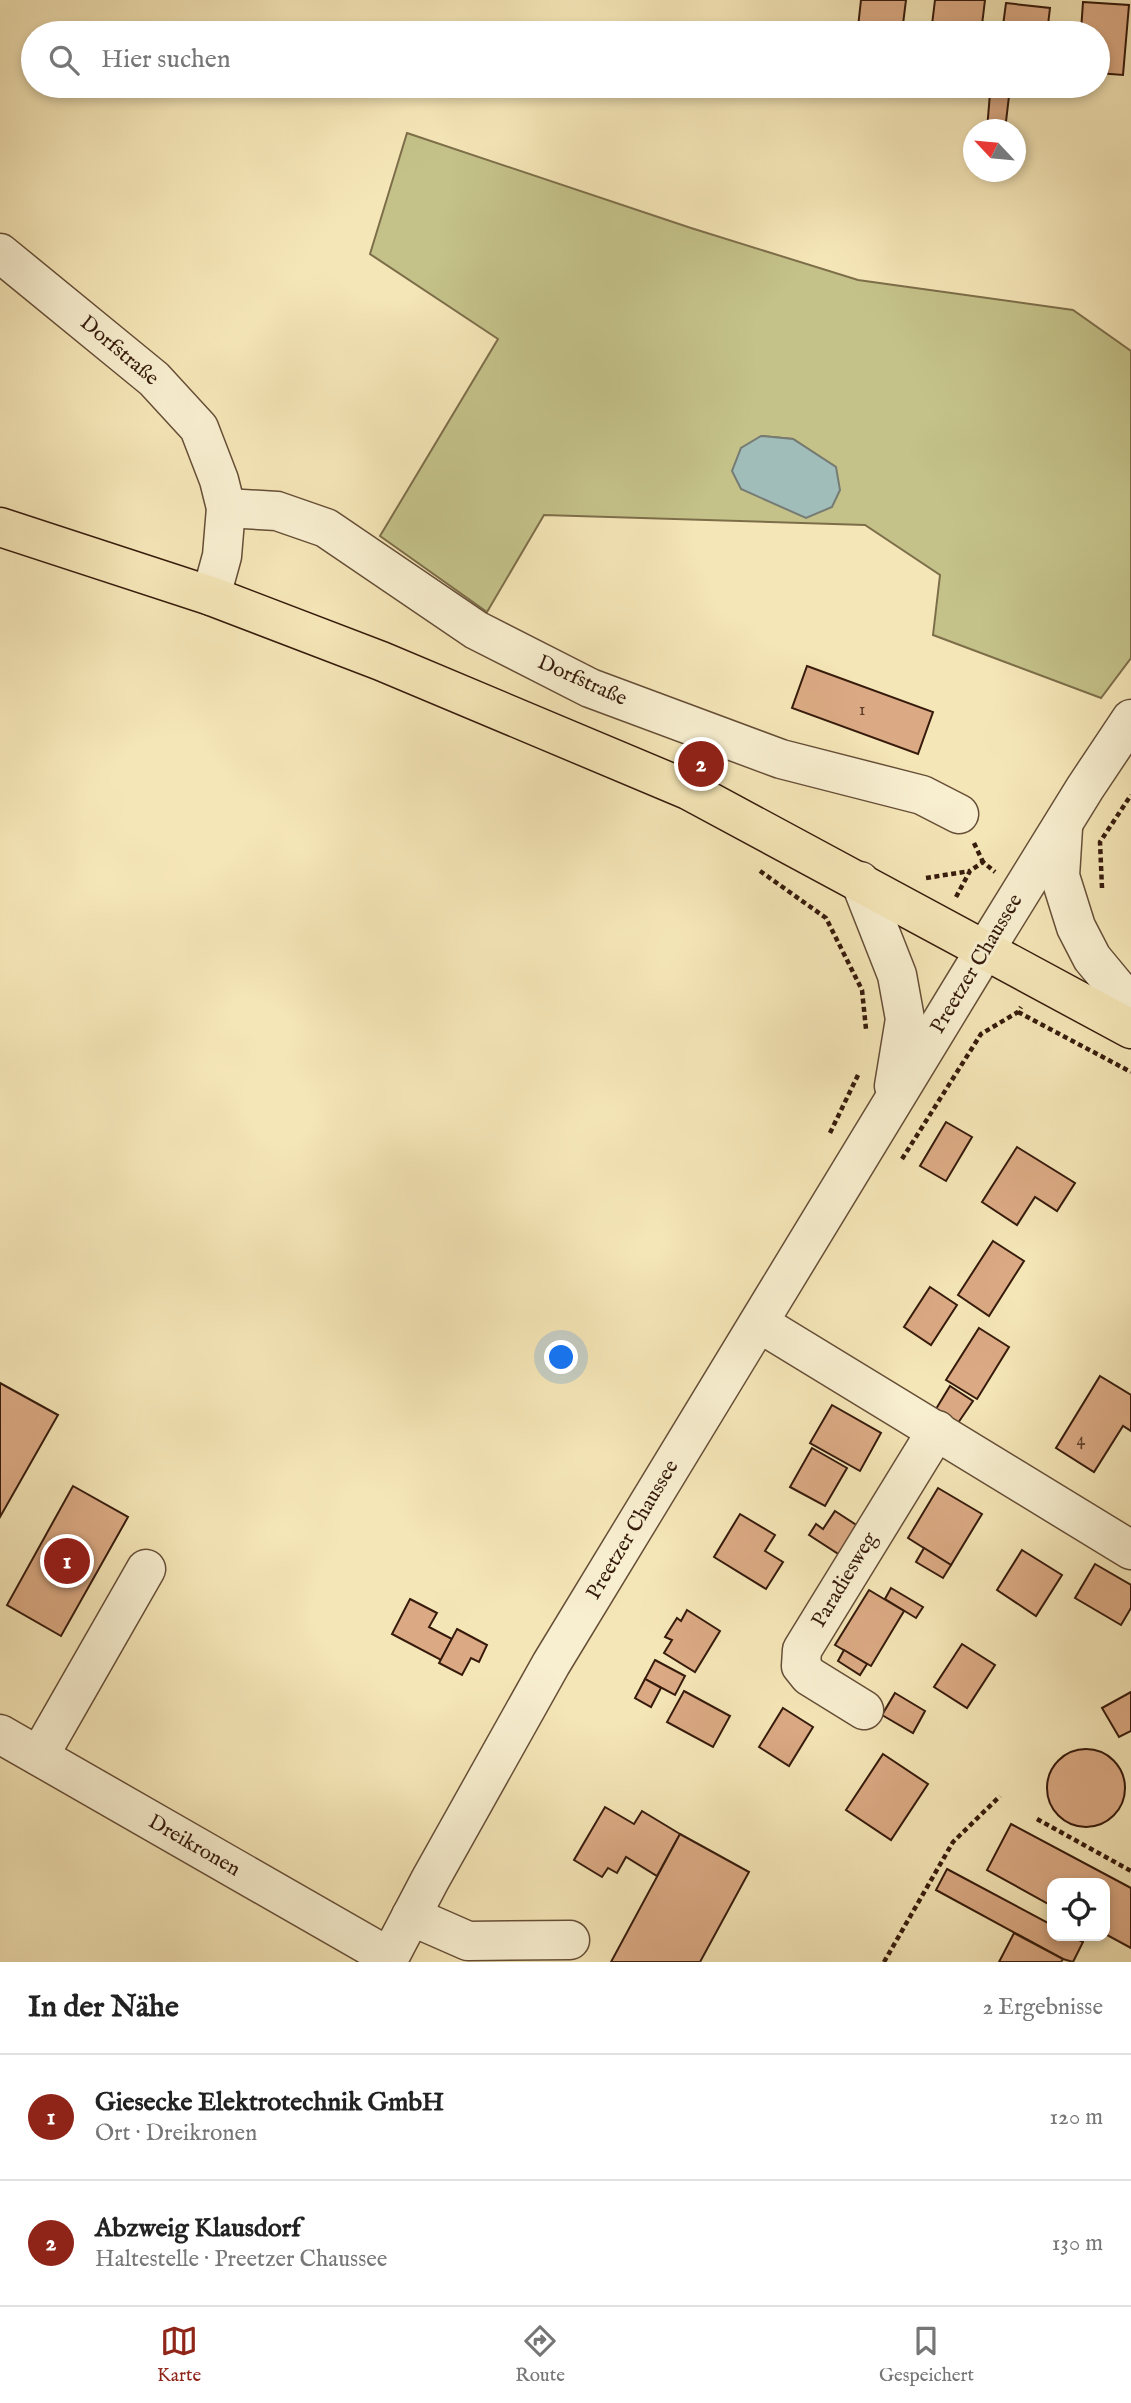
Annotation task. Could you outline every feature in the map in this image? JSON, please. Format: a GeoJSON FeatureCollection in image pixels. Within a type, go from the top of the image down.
{"type":"FeatureCollection","features":[{"type":"Feature","properties":{"kind":"main road"},"geometry":{"type":"LineString","coordinates":[[0,527],[211,596],[381,661],[688,790],[1131,1029]]}},
{"type":"Feature","properties":{"kind":"street","name":"Dorfstraße"},"geometry":{"type":"LineString","coordinates":[[0,253],[154,379],[199,428],[219,480],[226,508],[222,556],[211,596]]}},
{"type":"Feature","properties":{"kind":"street","name":"Dorfstraße"},"geometry":{"type":"LineString","coordinates":[[226,508],[277,511],[326,528],[476,630],[590,688],[781,759],[922,795],[959,814]]}},
{"type":"Feature","properties":{"kind":"street","name":"Preetzer Chaussee"},"geometry":{"type":"LineString","coordinates":[[388,1959],[551,1664],[985,950],[1131,719]]}},
{"type":"Feature","properties":{"kind":"street","name":"Preetzer Chaussee"},"geometry":{"type":"LineString","coordinates":[[1064,822],[1060,876],[1076,927],[1093,958],[1131,1004]]}},
{"type":"Feature","properties":{"kind":"street","name":"Preetzer Chaussee"},"geometry":{"type":"LineString","coordinates":[[860,881],[897,975],[905,1019],[891,1105]]}},
{"type":"Feature","properties":{"kind":"street"},"geometry":{"type":"LineString","coordinates":[[759,1323],[1131,1550]]}},
{"type":"Feature","properties":{"kind":"street","name":"Paradiesweg"},"geometry":{"type":"LineString","coordinates":[[864,1710],[808,1676],[801,1666],[802,1650],[937,1430]]}},
{"type":"Feature","properties":{"kind":"street"},"geometry":{"type":"LineString","coordinates":[[39,1756],[145,1569]]}},
{"type":"Feature","properties":{"kind":"street","name":"Dreikronen"},"geometry":{"type":"LineString","coordinates":[[0,1734],[388,1959]]}},
{"type":"Feature","properties":{"kind":"street"},"geometry":{"type":"LineString","coordinates":[[411,1916],[468,1941],[570,1940]]}},
{"type":"Feature","properties":{"kind":"path"},"geometry":{"type":"LineString","coordinates":[[1076,927],[1104,911],[1100,842],[1131,795]]}},
{"type":"Feature","properties":{"kind":"path"},"geometry":{"type":"LineString","coordinates":[[752,865],[826,918],[862,990],[867,1041]]}},
{"type":"Feature","properties":{"kind":"path"},"geometry":{"type":"LineString","coordinates":[[899,1164],[981,1034],[1018,1012],[1036,978]]}},
{"type":"Feature","properties":{"kind":"path"},"geometry":{"type":"LineString","coordinates":[[1018,1012],[1131,1072]]}},
{"type":"Feature","properties":{"kind":"path"},"geometry":{"type":"LineString","coordinates":[[828,1138],[859,1075],[861,1064]]}},
{"type":"Feature","properties":{"kind":"path"},"geometry":{"type":"LineString","coordinates":[[884,1962],[953,1842],[1000,1796]]}},
{"type":"Feature","properties":{"kind":"path"},"geometry":{"type":"LineString","coordinates":[[1037,1819],[1131,1871]]}},
{"type":"Feature","properties":{"kind":"shaded area"},"geometry":{"type":"Polygon","coordinates":[[[407,133],[691,228],[858,280],[1073,310],[1131,351],[1131,658],[1101,698],[933,635],[940,575],[865,525],[544,515],[487,612],[380,536],[498,339],[370,254],[407,133]],[[761,436],[836,467],[793,439],[761,436]]]}},
{"type":"Feature","properties":{"kind":"water"},"geometry":{"type":"Polygon","coordinates":[[[761,436],[793,439],[836,467],[840,490],[832,507],[806,518],[741,489],[732,471],[741,448],[761,436]]]}},
{"type":"Feature","properties":{"kind":"building"},"geometry":{"type":"Polygon","coordinates":[[[861,0],[906,0],[903,21],[859,21],[861,0]]]}},
{"type":"Feature","properties":{"kind":"building"},"geometry":{"type":"Polygon","coordinates":[[[935,0],[985,0],[982,21],[932,21],[935,0]]]}},
{"type":"Feature","properties":{"kind":"building"},"geometry":{"type":"Polygon","coordinates":[[[1083,2],[1129,5],[1123,75],[1110,74],[1110,21],[1082,21],[1083,2]]]}},
{"type":"Feature","properties":{"kind":"building"},"geometry":{"type":"Polygon","coordinates":[[[1006,3],[1050,8],[1048,21],[1004,21],[1006,3]]]}},
{"type":"Feature","properties":{"kind":"building"},"geometry":{"type":"Polygon","coordinates":[[[990,98],[1009,98],[1006,119],[988,119],[990,98]]]}},
{"type":"Feature","properties":{"kind":"building"},"geometry":{"type":"Polygon","coordinates":[[[807,666],[933,712],[918,754],[792,708],[807,666]]]}},
{"type":"Feature","properties":{"kind":"building"},"geometry":{"type":"Polygon","coordinates":[[[946,1122],[972,1137],[946,1181],[920,1166],[946,1122]]]}},
{"type":"Feature","properties":{"kind":"building"},"geometry":{"type":"Polygon","coordinates":[[[1017,1147],[1075,1183],[1057,1211],[1035,1197],[1017,1225],[982,1202],[1017,1147]]]}},
{"type":"Feature","properties":{"kind":"building"},"geometry":{"type":"Polygon","coordinates":[[[993,1241],[1024,1261],[989,1316],[958,1295],[993,1241]]]}},
{"type":"Feature","properties":{"kind":"building"},"geometry":{"type":"Polygon","coordinates":[[[930,1287],[957,1305],[931,1345],[904,1327],[930,1287]]]}},
{"type":"Feature","properties":{"kind":"building"},"geometry":{"type":"Polygon","coordinates":[[[979,1328],[1009,1347],[977,1399],[946,1380],[979,1328]]]}},
{"type":"Feature","properties":{"kind":"building"},"geometry":{"type":"Polygon","coordinates":[[[1100,1376],[1131,1395],[1131,1431],[1123,1426],[1094,1472],[1056,1448],[1100,1376]]]}},
{"type":"Feature","properties":{"kind":"building"},"geometry":{"type":"Polygon","coordinates":[[[0,1383],[58,1415],[0,1517],[0,1383]]]}},
{"type":"Feature","properties":{"kind":"building"},"geometry":{"type":"Polygon","coordinates":[[[950,1386],[973,1401],[958,1423],[936,1409],[950,1386]]]}},
{"type":"Feature","properties":{"kind":"building"},"geometry":{"type":"Polygon","coordinates":[[[832,1405],[881,1433],[860,1471],[810,1443],[832,1405]]]}},
{"type":"Feature","properties":{"kind":"building"},"geometry":{"type":"Polygon","coordinates":[[[812,1448],[847,1468],[825,1506],[790,1487],[812,1448]]]}},
{"type":"Feature","properties":{"kind":"building"},"geometry":{"type":"Polygon","coordinates":[[[73,1486],[128,1517],[61,1636],[7,1605],[73,1486]]]}},
{"type":"Feature","properties":{"kind":"building"},"geometry":{"type":"Polygon","coordinates":[[[938,1488],[982,1514],[951,1565],[908,1538],[938,1488]]]}},
{"type":"Feature","properties":{"kind":"building"},"geometry":{"type":"Polygon","coordinates":[[[835,1511],[858,1526],[840,1555],[809,1535],[816,1524],[823,1529],[835,1511]]]}},
{"type":"Feature","properties":{"kind":"building"},"geometry":{"type":"Polygon","coordinates":[[[740,1514],[775,1535],[765,1551],[783,1562],[766,1589],[714,1557],[740,1514]]]}},
{"type":"Feature","properties":{"kind":"building"},"geometry":{"type":"Polygon","coordinates":[[[924,1548],[951,1565],[943,1578],[916,1562],[924,1548]]]}},
{"type":"Feature","properties":{"kind":"building"},"geometry":{"type":"Polygon","coordinates":[[[1022,1550],[1062,1575],[1036,1616],[997,1590],[1022,1550]]]}},
{"type":"Feature","properties":{"kind":"building"},"geometry":{"type":"Polygon","coordinates":[[[1095,1564],[1131,1585],[1131,1608],[1121,1625],[1075,1598],[1095,1564]]]}},
{"type":"Feature","properties":{"kind":"building"},"geometry":{"type":"Polygon","coordinates":[[[891,1588],[923,1607],[916,1618],[885,1599],[891,1588]]]}},
{"type":"Feature","properties":{"kind":"building"},"geometry":{"type":"Polygon","coordinates":[[[869,1590],[904,1611],[871,1666],[835,1645],[869,1590]]]}},
{"type":"Feature","properties":{"kind":"building"},"geometry":{"type":"Polygon","coordinates":[[[410,1599],[437,1613],[429,1627],[452,1639],[441,1660],[392,1634],[410,1599]]]}},
{"type":"Feature","properties":{"kind":"building"},"geometry":{"type":"Polygon","coordinates":[[[687,1610],[720,1631],[695,1672],[664,1653],[672,1640],[665,1637],[677,1618],[681,1621],[687,1610]]]}},
{"type":"Feature","properties":{"kind":"building"},"geometry":{"type":"Polygon","coordinates":[[[457,1629],[487,1645],[479,1662],[471,1658],[462,1675],[439,1663],[457,1629]]]}},
{"type":"Feature","properties":{"kind":"building"},"geometry":{"type":"Polygon","coordinates":[[[962,1644],[995,1665],[967,1708],[934,1687],[962,1644]]]}},
{"type":"Feature","properties":{"kind":"building"},"geometry":{"type":"Polygon","coordinates":[[[844,1650],[867,1664],[860,1675],[838,1661],[844,1650]]]}},
{"type":"Feature","properties":{"kind":"building"},"geometry":{"type":"Polygon","coordinates":[[[655,1660],[685,1676],[675,1695],[645,1679],[655,1660]]]}},
{"type":"Feature","properties":{"kind":"building"},"geometry":{"type":"Polygon","coordinates":[[[645,1679],[661,1688],[651,1707],[635,1698],[645,1679]]]}},
{"type":"Feature","properties":{"kind":"building"},"geometry":{"type":"Polygon","coordinates":[[[684,1691],[730,1716],[713,1747],[667,1722],[684,1691]]]}},
{"type":"Feature","properties":{"kind":"building"},"geometry":{"type":"Polygon","coordinates":[[[1131,1692],[1131,1731],[1119,1737],[1102,1708],[1131,1692]]]}},
{"type":"Feature","properties":{"kind":"building"},"geometry":{"type":"Polygon","coordinates":[[[895,1693],[925,1711],[913,1733],[882,1715],[895,1693]]]}},
{"type":"Feature","properties":{"kind":"building"},"geometry":{"type":"Polygon","coordinates":[[[783,1708],[813,1727],[789,1766],[759,1747],[783,1708]]]}},
{"type":"Feature","properties":{"kind":"building"},"geometry":{"type":"Polygon","coordinates":[[[1086,1749],[1101,1752],[1118,1766],[1125,1788],[1122,1803],[1108,1820],[1086,1827],[1071,1824],[1054,1810],[1047,1788],[1050,1773],[1064,1756],[1086,1749]]]}},
{"type":"Feature","properties":{"kind":"building"},"geometry":{"type":"Polygon","coordinates":[[[883,1754],[928,1784],[891,1840],[846,1810],[883,1754]]]}},
{"type":"Feature","properties":{"kind":"building"},"geometry":{"type":"Polygon","coordinates":[[[605,1807],[634,1824],[642,1811],[680,1834],[657,1876],[626,1857],[617,1873],[608,1868],[602,1877],[574,1860],[605,1807]]]}},
{"type":"Feature","properties":{"kind":"building"},"geometry":{"type":"Polygon","coordinates":[[[1011,1824],[1131,1888],[1131,1948],[1110,1937],[1110,1878],[1047,1878],[1047,1903],[987,1870],[1011,1824]]]}},
{"type":"Feature","properties":{"kind":"building"},"geometry":{"type":"Polygon","coordinates":[[[680,1834],[749,1872],[700,1962],[611,1962],[680,1834]]]}},
{"type":"Feature","properties":{"kind":"building"},"geometry":{"type":"Polygon","coordinates":[[[947,1869],[1047,1922],[1047,1941],[1083,1942],[1073,1962],[1063,1959],[936,1890],[947,1869]]]}},
{"type":"Feature","properties":{"kind":"building"},"geometry":{"type":"Polygon","coordinates":[[[1014,1933],[1063,1959],[1061,1962],[999,1962],[1014,1933]]]}},
{"type":"Feature","properties":{"kind":"place","name":"Abzweig Klausdorf"},"geometry":{"type":"Point","coordinates":[701,764]}},
{"type":"Feature","properties":{"kind":"place","name":"Giesecke Elektrotechnik GmbH"},"geometry":{"type":"Point","coordinates":[67,1561]}}]}
